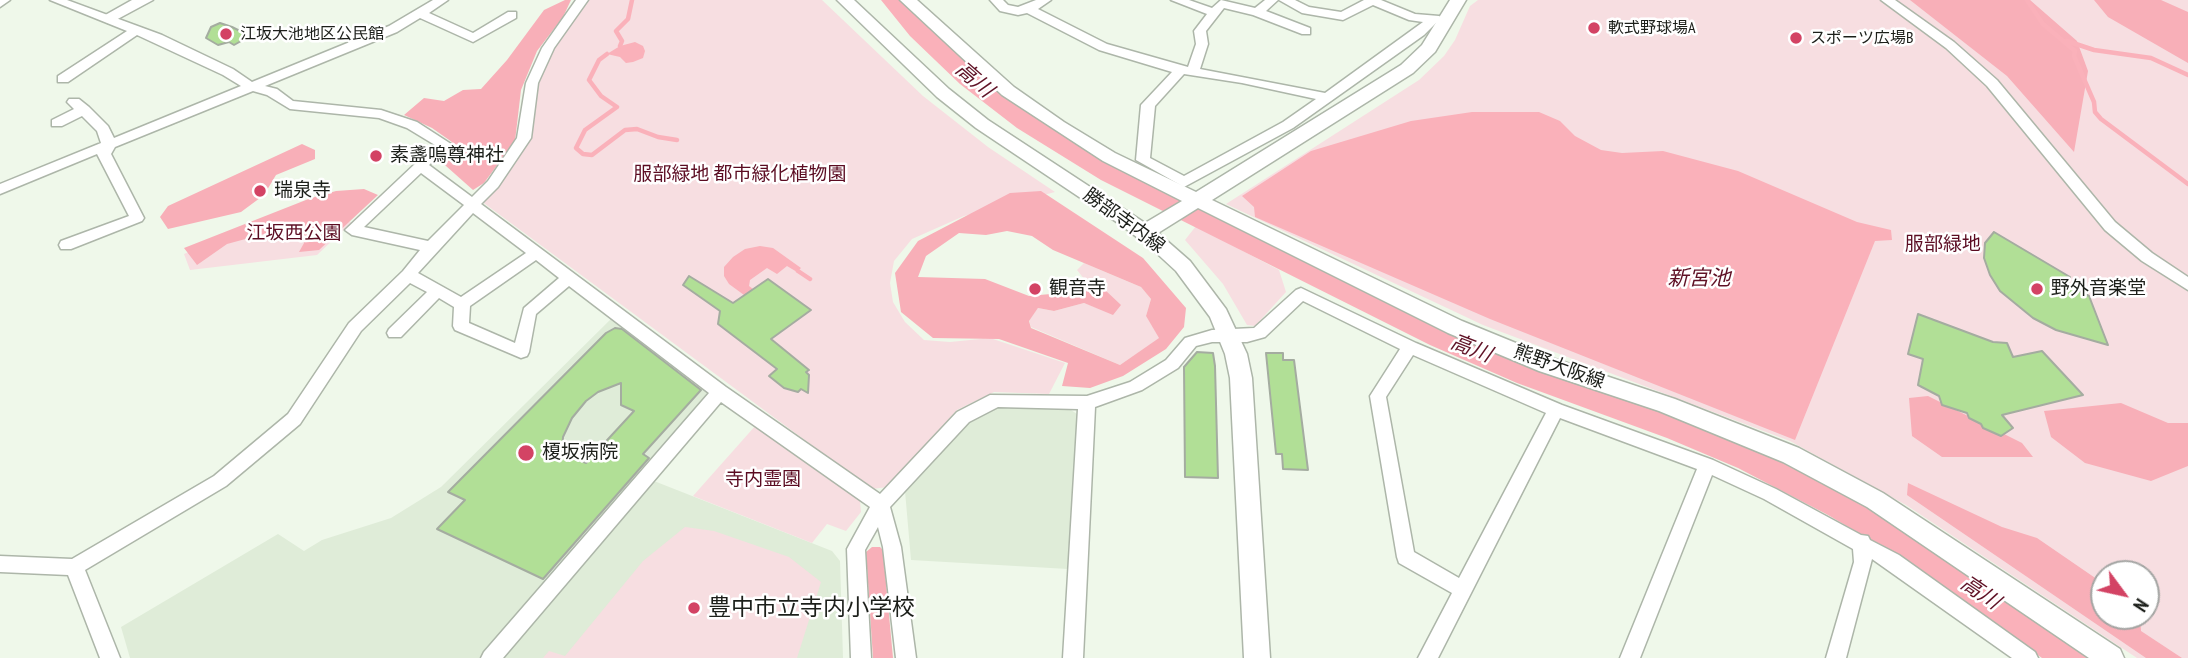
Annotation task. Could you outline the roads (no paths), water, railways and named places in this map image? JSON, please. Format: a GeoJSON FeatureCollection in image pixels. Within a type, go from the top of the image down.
{"type":"FeatureCollection","features":[{"type":"Feature","properties":{"kind":"street"},"geometry":{"type":"LineString","coordinates":[[0,3],[5,0]]}},
{"type":"Feature","properties":{"kind":"street"},"geometry":{"type":"LineString","coordinates":[[108,18],[145,0]]}},
{"type":"Feature","properties":{"kind":"street"},"geometry":{"type":"LineString","coordinates":[[0,189],[393,29],[442,0]]}},
{"type":"Feature","properties":{"kind":"street"},"geometry":{"type":"LineString","coordinates":[[0,564],[74,567],[220,481],[294,419],[355,327],[493,184],[524,138],[532,83],[548,48],[582,0]]}},
{"type":"Feature","properties":{"kind":"street","name":"勝部寺内線"},"geometry":{"type":"LineString","coordinates":[[845,0],[943,93],[982,124],[1154,227],[1203,290],[1229,336],[1241,378],[1257,658]]}},
{"type":"Feature","properties":{"kind":"street","name":"熊野大阪線"},"geometry":{"type":"LineString","coordinates":[[908,0],[978,66],[1058,126],[1128,167],[1455,327],[1547,365],[1667,405],[1791,455],[1875,500],[2111,658]]}},
{"type":"Feature","properties":{"kind":"street"},"geometry":{"type":"LineString","coordinates":[[996,0],[1004,8],[1018,11],[1029,9],[1045,0]]}},
{"type":"Feature","properties":{"kind":"street"},"geometry":{"type":"LineString","coordinates":[[1177,0],[1212,12]]}},
{"type":"Feature","properties":{"kind":"street"},"geometry":{"type":"LineString","coordinates":[[1257,12],[1272,0]]}},
{"type":"Feature","properties":{"kind":"street"},"geometry":{"type":"LineString","coordinates":[[1285,0],[1306,10],[1343,16],[1371,0],[1413,17],[1438,20]]}},
{"type":"Feature","properties":{"kind":"street"},"geometry":{"type":"LineString","coordinates":[[1306,31],[1257,12],[1224,3],[1212,12],[1200,31],[1202,44],[1187,71],[1148,105],[1143,160],[1184,182],[1265,138],[1329,98],[1438,20],[1458,0]]}},
{"type":"Feature","properties":{"kind":"street"},"geometry":{"type":"LineString","coordinates":[[1887,0],[1950,45],[1992,83],[2110,226],[2147,257],[2188,282]]}},
{"type":"Feature","properties":{"kind":"street"},"geometry":{"type":"LineString","coordinates":[[1893,0],[1956,45],[1997,84],[2115,225],[2188,282]]}},
{"type":"Feature","properties":{"kind":"street"},"geometry":{"type":"LineString","coordinates":[[61,1],[158,38],[228,72],[248,85],[272,92],[290,105],[381,114],[412,125],[444,144],[352,230],[431,247]]}},
{"type":"Feature","properties":{"kind":"street"},"geometry":{"type":"LineString","coordinates":[[1029,9],[1103,47],[1187,71],[1242,79],[1329,98]]}},
{"type":"Feature","properties":{"kind":"street"},"geometry":{"type":"LineString","coordinates":[[422,14],[473,38],[512,15]]}},
{"type":"Feature","properties":{"kind":"street"},"geometry":{"type":"LineString","coordinates":[[1154,227],[1408,69],[1429,48],[1438,20]]}},
{"type":"Feature","properties":{"kind":"street"},"geometry":{"type":"LineString","coordinates":[[63,79],[136,30]]}},
{"type":"Feature","properties":{"kind":"street"},"geometry":{"type":"LineString","coordinates":[[57,123],[79,106],[103,129],[108,139],[104,154],[137,218],[66,245]]}},
{"type":"Feature","properties":{"kind":"street"},"geometry":{"type":"LineString","coordinates":[[1265,138],[1280,151]]}},
{"type":"Feature","properties":{"kind":"street"},"geometry":{"type":"LineString","coordinates":[[421,166],[720,392],[881,505],[892,547],[906,658]]}},
{"type":"Feature","properties":{"kind":"street"},"geometry":{"type":"LineString","coordinates":[[462,304],[536,253]]}},
{"type":"Feature","properties":{"kind":"street"},"geometry":{"type":"LineString","coordinates":[[408,275],[462,304]]}},
{"type":"Feature","properties":{"kind":"street"},"geometry":{"type":"LineString","coordinates":[[462,304],[461,326],[521,352],[530,312],[569,278]]}},
{"type":"Feature","properties":{"kind":"street"},"geometry":{"type":"LineString","coordinates":[[395,333],[437,291]]}},
{"type":"Feature","properties":{"kind":"street"},"geometry":{"type":"LineString","coordinates":[[861,658],[856,549],[881,505],[963,417],[996,400],[1087,403],[1136,386],[1172,364],[1191,342],[1212,336],[1259,333],[1301,294],[1410,347],[1556,410],[1707,465],[1770,494],[1862,542],[1982,622],[2028,658]]}},
{"type":"Feature","properties":{"kind":"street"},"geometry":{"type":"LineString","coordinates":[[1410,347],[1378,396],[1406,557],[1463,590]]}},
{"type":"Feature","properties":{"kind":"street"},"geometry":{"type":"LineString","coordinates":[[491,658],[720,392]]}},
{"type":"Feature","properties":{"kind":"street"},"geometry":{"type":"LineString","coordinates":[[1073,658],[1087,403]]}},
{"type":"Feature","properties":{"kind":"street"},"geometry":{"type":"LineString","coordinates":[[1428,658],[1556,410]]}},
{"type":"Feature","properties":{"kind":"street"},"geometry":{"type":"LineString","coordinates":[[1630,658],[1707,465]]}},
{"type":"Feature","properties":{"kind":"street"},"geometry":{"type":"LineString","coordinates":[[1836,658],[1863,562],[1862,542]]}},
{"type":"Feature","properties":{"kind":"street"},"geometry":{"type":"LineString","coordinates":[[74,567],[110,658]]}},
{"type":"Feature","properties":{"kind":"water"},"geometry":{"type":"Polygon","coordinates":[[[635,42],[643,46],[643,58],[626,63],[620,57],[607,54],[620,46],[635,42]]]}},
{"type":"Feature","properties":{"kind":"water","name":"新宮池"},"geometry":{"type":"Polygon","coordinates":[[[1472,112],[1539,112],[1560,121],[1575,136],[1601,150],[1622,153],[1663,151],[1738,171],[1857,222],[1891,230],[1892,240],[1875,241],[1795,440],[1490,319],[1255,217],[1254,207],[1242,196],[1311,151],[1411,121],[1472,112]]]}},
{"type":"Feature","properties":{"kind":"water"},"geometry":{"type":"Polygon","coordinates":[[[760,246],[773,248],[801,268],[797,272],[787,266],[777,274],[767,268],[750,280],[749,286],[753,289],[744,295],[729,284],[724,276],[724,267],[745,249],[760,246]]]}},
{"type":"Feature","properties":{"kind":"waterway"},"geometry":{"type":"LineString","coordinates":[[620,46],[622,41],[616,31],[628,19],[632,0]]}},
{"type":"Feature","properties":{"kind":"waterway","name":"高川"},"geometry":{"type":"LineString","coordinates":[[893,0],[919,31],[969,78],[1026,122],[1111,174],[1441,337],[1529,374],[1679,428],[1750,458],[1841,504],[1907,543],[2074,658]]}},
{"type":"Feature","properties":{"kind":"waterway"},"geometry":{"type":"LineString","coordinates":[[2027,0],[2043,24],[2075,51],[2074,56],[2094,102],[2095,112],[2101,119],[2188,184]]}},
{"type":"Feature","properties":{"kind":"waterway"},"geometry":{"type":"LineString","coordinates":[[2067,41],[2094,50],[2151,58],[2188,75]]}},
{"type":"Feature","properties":{"kind":"waterway"},"geometry":{"type":"LineString","coordinates":[[607,54],[599,60],[589,80],[601,96],[617,107],[585,130],[576,148],[583,154],[592,155],[625,130],[637,129],[658,137],[677,140]]}},
{"type":"Feature","properties":{"kind":"waterway"},"geometry":{"type":"LineString","coordinates":[[798,271],[810,279]]}},
{"type":"Feature","properties":{"kind":"place","name":"軟式野球場A"},"geometry":{"type":"Point","coordinates":[1594,28]}},
{"type":"Feature","properties":{"kind":"place","name":"江坂大池地区公民館"},"geometry":{"type":"Point","coordinates":[226,34]}},
{"type":"Feature","properties":{"kind":"place","name":"スポーツ広場B"},"geometry":{"type":"Point","coordinates":[1796,38]}},
{"type":"Feature","properties":{"kind":"place","name":"素盞嗚尊神社"},"geometry":{"type":"Point","coordinates":[376,156]}},
{"type":"Feature","properties":{"kind":"place","name":"瑞泉寺"},"geometry":{"type":"Point","coordinates":[260,191]}},
{"type":"Feature","properties":{"kind":"place","name":"観音寺"},"geometry":{"type":"Point","coordinates":[1035,289]}},
{"type":"Feature","properties":{"kind":"place","name":"野外音楽堂"},"geometry":{"type":"Point","coordinates":[2037,289]}},
{"type":"Feature","properties":{"kind":"place","name":"榎坂病院"},"geometry":{"type":"Point","coordinates":[526,453]}},
{"type":"Feature","properties":{"kind":"place","name":"豊中市立寺内小学校"},"geometry":{"type":"Point","coordinates":[694,608]}},
{"type":"Feature","properties":{"kind":"park label","name":"服部緑地 都市緑化植物園"},"geometry":{"type":"Point","coordinates":[740,175]}},
{"type":"Feature","properties":{"kind":"park label","name":"江坂西公園"},"geometry":{"type":"Point","coordinates":[294,234]}},
{"type":"Feature","properties":{"kind":"park label","name":"服部緑地"},"geometry":{"type":"Point","coordinates":[1943,245]}},
{"type":"Feature","properties":{"kind":"park label","name":"寺内霊園"},"geometry":{"type":"Point","coordinates":[763,480]}}]}
